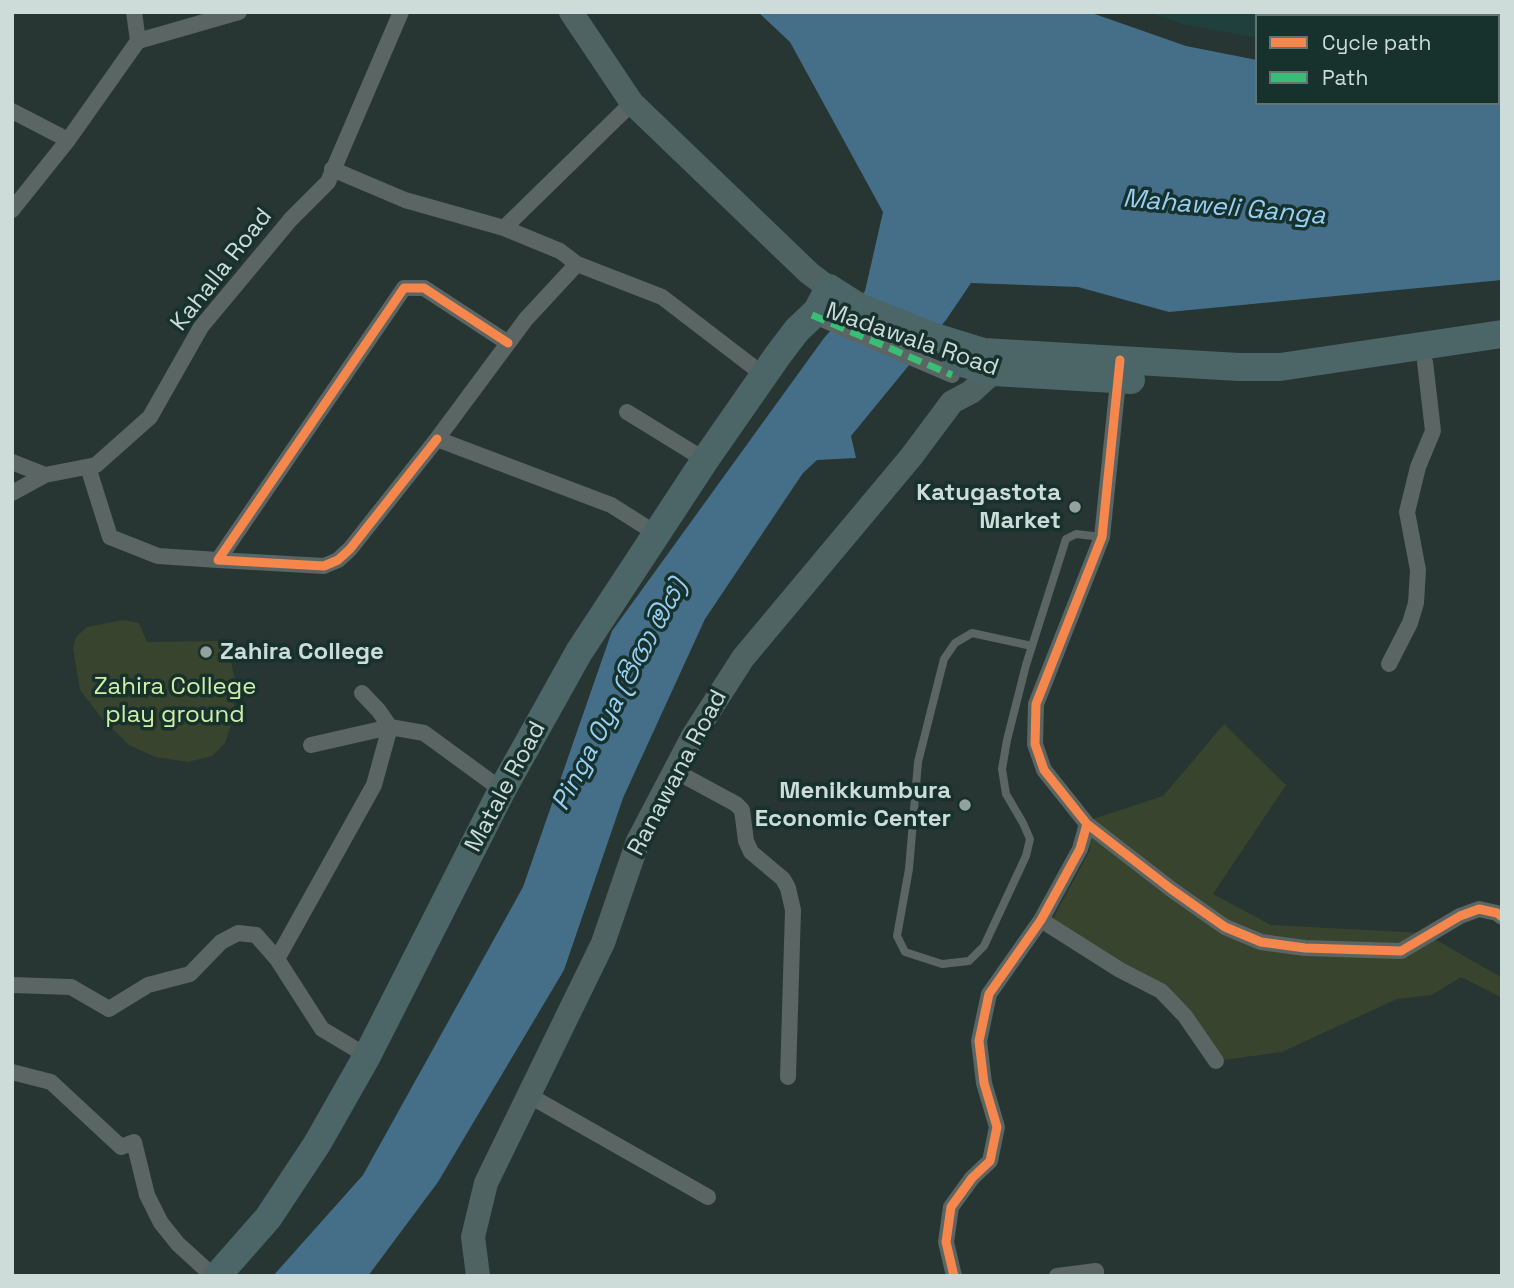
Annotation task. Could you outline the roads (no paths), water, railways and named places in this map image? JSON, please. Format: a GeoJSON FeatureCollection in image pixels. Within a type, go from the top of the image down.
{"type":"FeatureCollection","features":[{"type":"Feature","properties":{"kind":"highway","name":"Madawala Road"},"geometry":{"type":"LineString","coordinates":[[822,304],[937,353],[988,362],[1119,369],[1272,384],[1317,381],[1502,352]]}},
{"type":"Feature","properties":{"kind":"highway","name":"Matale Road"},"geometry":{"type":"LineString","coordinates":[[215,1276],[268,1218],[317,1144],[368,1056],[502,790],[579,652],[705,460],[797,330],[822,304]]}},
{"type":"Feature","properties":{"kind":"highway","name":"Madawala Road"},"geometry":{"type":"LineString","coordinates":[[1119,369],[1280,367],[1502,334]]}},
{"type":"Feature","properties":{"kind":"main road","name":"Madawala Road"},"geometry":{"type":"LineString","coordinates":[[571,12],[632,103],[822,304]]}},
{"type":"Feature","properties":{"kind":"main road"},"geometry":{"type":"LineString","coordinates":[[937,353],[952,402]]}},
{"type":"Feature","properties":{"kind":"main road","name":"Ranawana Road"},"geometry":{"type":"LineString","coordinates":[[478,1276],[473,1237],[486,1183],[603,943],[638,841],[710,706],[743,657],[911,457],[952,402],[971,392],[988,362]]}},
{"type":"Feature","properties":{"kind":"street"},"geometry":{"type":"LineString","coordinates":[[134,12],[138,41]]}},
{"type":"Feature","properties":{"kind":"street"},"geometry":{"type":"LineString","coordinates":[[12,210],[68,140],[138,41],[239,12]]}},
{"type":"Feature","properties":{"kind":"street","name":"Kahalla Road"},"geometry":{"type":"LineString","coordinates":[[45,475],[96,465],[150,417],[201,327],[291,219],[327,181],[401,12]]}},
{"type":"Feature","properties":{"kind":"street"},"geometry":{"type":"LineString","coordinates":[[504,228],[632,103]]}},
{"type":"Feature","properties":{"kind":"street"},"geometry":{"type":"LineString","coordinates":[[12,111],[68,140]]}},
{"type":"Feature","properties":{"kind":"street"},"geometry":{"type":"LineString","coordinates":[[332,169],[405,200],[504,228],[560,251],[577,264],[662,297],[765,376]]}},
{"type":"Feature","properties":{"kind":"street"},"geometry":{"type":"LineString","coordinates":[[88,467],[110,537],[158,556],[324,566],[338,560],[350,549],[508,343],[577,264]]}},
{"type":"Feature","properties":{"kind":"street"},"geometry":{"type":"LineString","coordinates":[[219,560],[404,288],[424,288],[508,343]]}},
{"type":"Feature","properties":{"kind":"street"},"geometry":{"type":"LineString","coordinates":[[1389,664],[1410,623],[1416,603],[1418,570],[1408,512],[1418,467],[1433,431],[1425,362]]}},
{"type":"Feature","properties":{"kind":"street"},"geometry":{"type":"LineString","coordinates":[[1119,369],[1102,537],[1035,704],[1035,744],[1044,770],[1087,824],[1225,927],[1261,942],[1305,948],[1401,951],[1460,916],[1479,909],[1497,913],[1502,917]]}},
{"type":"Feature","properties":{"kind":"street"},"geometry":{"type":"LineString","coordinates":[[627,412],[705,460]]}},
{"type":"Feature","properties":{"kind":"street"},"geometry":{"type":"LineString","coordinates":[[437,439],[611,505],[657,534]]}},
{"type":"Feature","properties":{"kind":"street"},"geometry":{"type":"LineString","coordinates":[[12,462],[45,475]]}},
{"type":"Feature","properties":{"kind":"street"},"geometry":{"type":"LineString","coordinates":[[12,493],[45,475]]}},
{"type":"Feature","properties":{"kind":"street"},"geometry":{"type":"LineString","coordinates":[[277,959],[374,785],[390,727],[362,693]]}},
{"type":"Feature","properties":{"kind":"street"},"geometry":{"type":"LineString","coordinates":[[311,745],[390,727],[424,733],[502,790]]}},
{"type":"Feature","properties":{"kind":"street"},"geometry":{"type":"LineString","coordinates":[[675,771],[737,804],[742,810],[746,841],[751,852],[783,879],[788,888],[793,910],[788,1077]]}},
{"type":"Feature","properties":{"kind":"street"},"geometry":{"type":"LineString","coordinates":[[954,1276],[946,1242],[951,1207],[972,1178],[990,1161],[998,1127],[984,1083],[979,1041],[989,994],[1041,920],[1080,849],[1087,824]]}},
{"type":"Feature","properties":{"kind":"street"},"geometry":{"type":"LineString","coordinates":[[1041,920],[1120,970],[1161,991],[1185,1016],[1216,1060]]}},
{"type":"Feature","properties":{"kind":"street"},"geometry":{"type":"LineString","coordinates":[[12,985],[71,987],[109,1009],[148,985],[190,974],[221,942],[238,933],[256,935],[277,959],[322,1029],[368,1056]]}},
{"type":"Feature","properties":{"kind":"street"},"geometry":{"type":"LineString","coordinates":[[12,1072],[51,1082],[121,1147],[134,1142],[147,1195],[162,1223],[178,1244],[215,1276]]}},
{"type":"Feature","properties":{"kind":"street"},"geometry":{"type":"LineString","coordinates":[[530,1096],[708,1197]]}},
{"type":"Feature","properties":{"kind":"street"},"geometry":{"type":"LineString","coordinates":[[1057,1276],[1096,1271],[1096,1276]]}},
{"type":"Feature","properties":{"kind":"lane"},"geometry":{"type":"LineString","coordinates":[[1032,646],[972,633],[955,643],[944,659],[918,761],[909,869],[897,936],[905,952],[942,964],[969,961],[984,946],[1026,856],[1030,839],[1006,794],[1002,769],[1032,646],[1066,539],[1076,534],[1102,537]]}},
{"type":"Feature","properties":{"kind":"water"},"geometry":{"type":"Polygon","coordinates":[[[758,12],[1089,12],[1186,46],[1255,60],[1255,105],[1500,105],[1502,42],[1502,280],[1169,312],[1078,287],[971,283],[946,320],[851,436],[856,458],[817,460],[803,473],[705,619],[623,798],[564,970],[438,1182],[368,1276],[273,1276],[363,1175],[523,887],[612,631],[824,338],[865,291],[883,212],[790,42],[758,12]]]}},
{"type":"Feature","properties":{"kind":"place","name":"Katugastota Market"},"geometry":{"type":"Point","coordinates":[1075,507]}},
{"type":"Feature","properties":{"kind":"place","name":"Zahira College"},"geometry":{"type":"Point","coordinates":[206,652]}},
{"type":"Feature","properties":{"kind":"place","name":"Menikkumbura Economic Center"},"geometry":{"type":"Point","coordinates":[965,805]}},
{"type":"Feature","properties":{"kind":"water label","name":"Mahaweli Ganga"},"geometry":{"type":"Point","coordinates":[1224,208]}},
{"type":"Feature","properties":{"kind":"water label","name":"Pinga Oya (පිඟා ඔය)"},"geometry":{"type":"Point","coordinates":[620,695]}},
{"type":"Feature","properties":{"kind":"park label","name":"Zahira College play ground"},"geometry":{"type":"Point","coordinates":[175,701]}}]}
